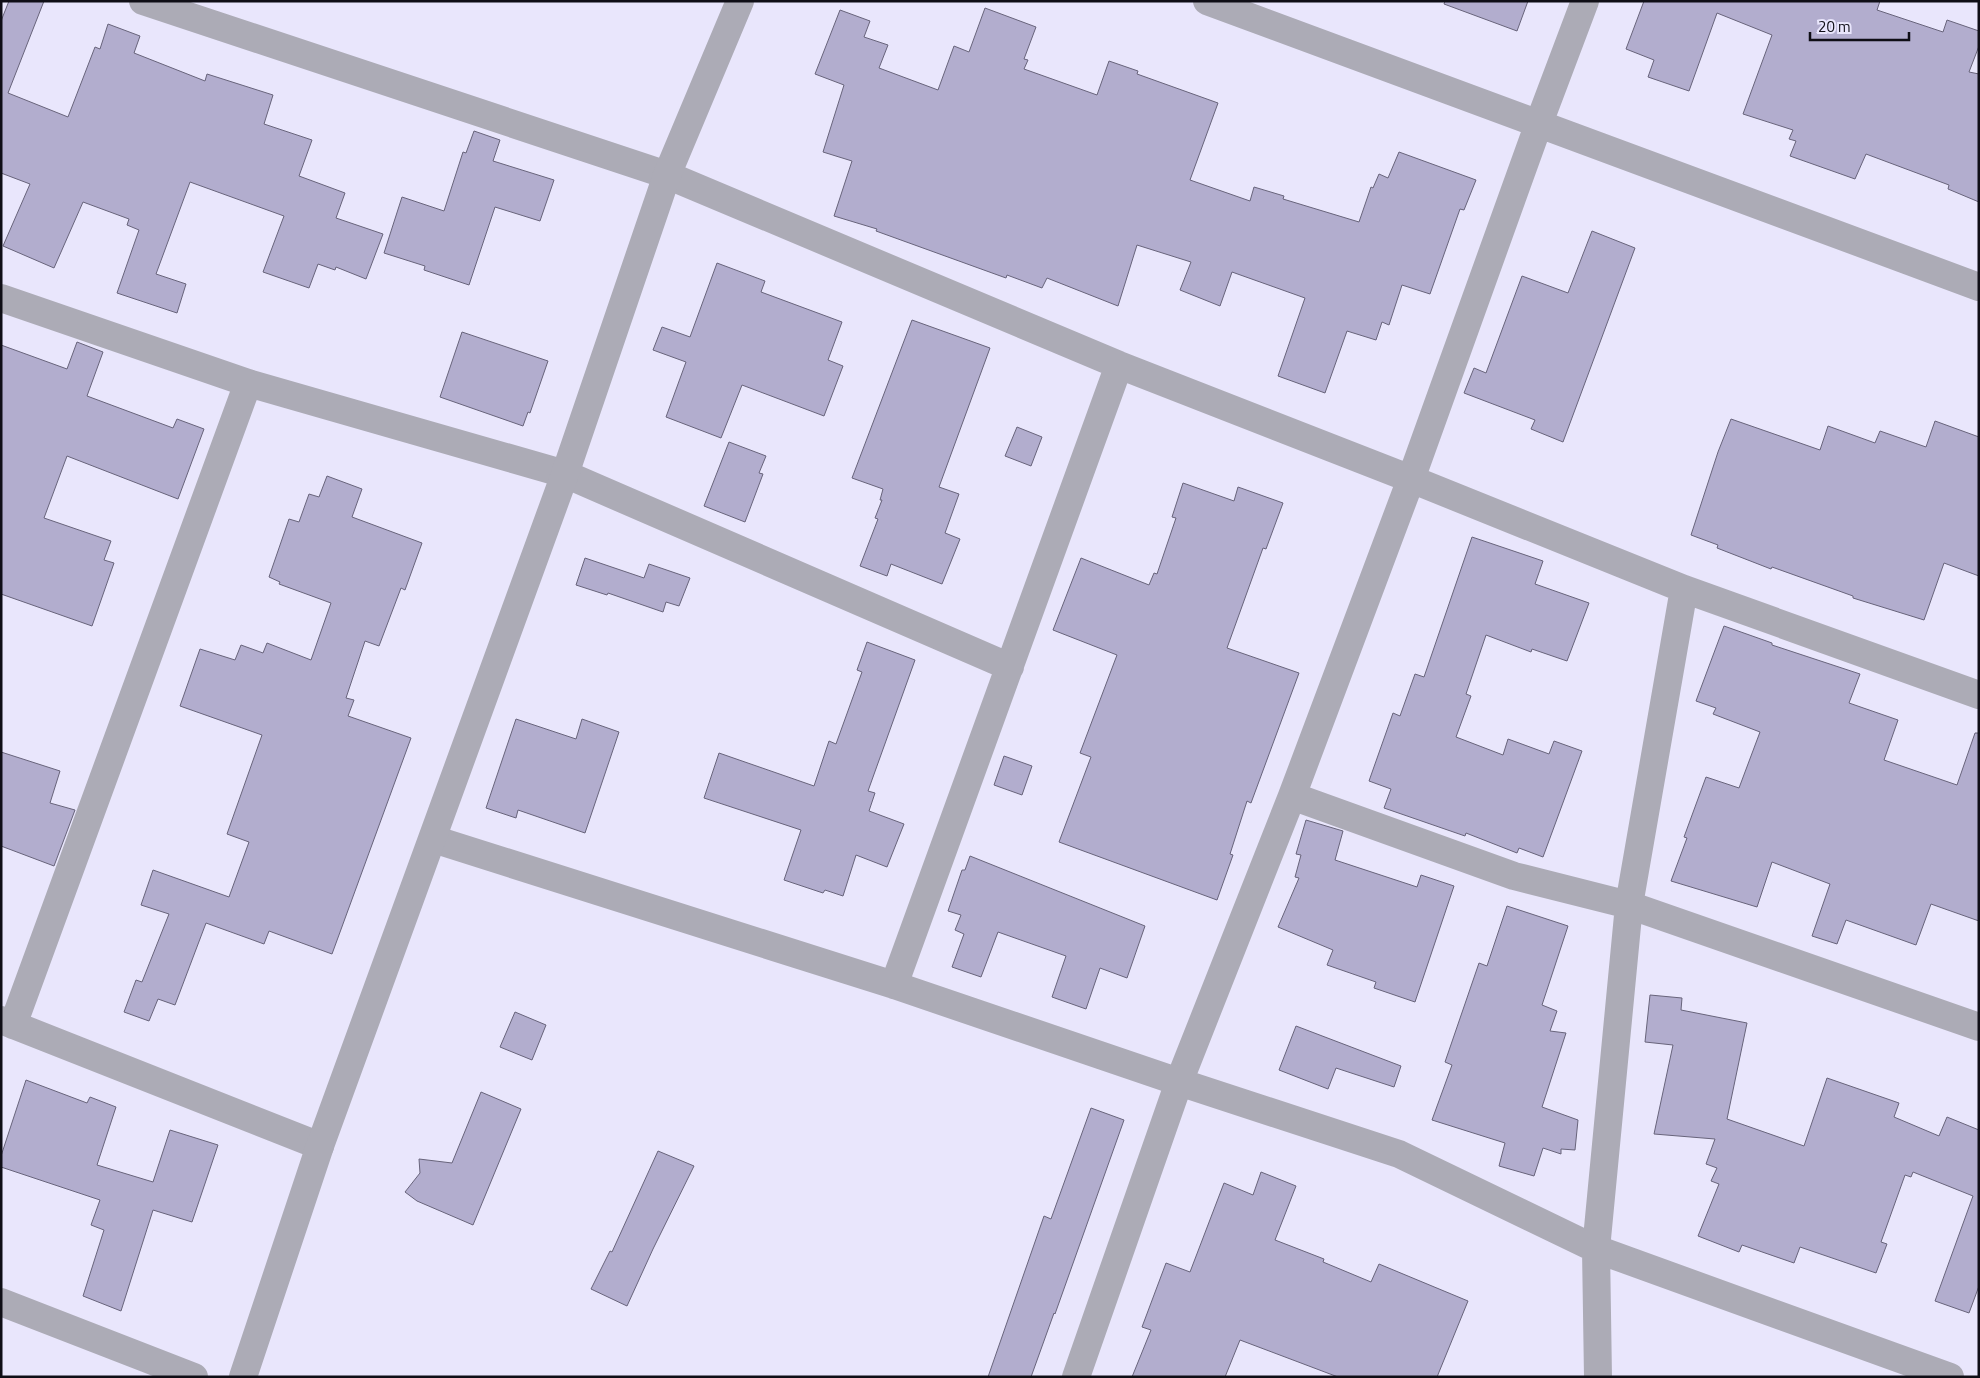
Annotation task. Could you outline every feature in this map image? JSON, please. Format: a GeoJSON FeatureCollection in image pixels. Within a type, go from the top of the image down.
{"type":"FeatureCollection","features":[{"type":"Feature","properties":{"kind":"street"},"geometry":{"type":"LineString","coordinates":[[143,1],[667,175],[1119,366],[1411,479],[1684,589],[1979,695]]}},
{"type":"Feature","properties":{"kind":"street"},"geometry":{"type":"LineString","coordinates":[[242,1377],[320,1146],[565,474],[667,175],[740,1]]}},
{"type":"Feature","properties":{"kind":"street"},"geometry":{"type":"LineString","coordinates":[[1207,1],[1979,287]]}},
{"type":"Feature","properties":{"kind":"street"},"geometry":{"type":"LineString","coordinates":[[1076,1377],[1179,1082],[1292,796],[1411,479],[1585,1]]}},
{"type":"Feature","properties":{"kind":"street"},"geometry":{"type":"LineString","coordinates":[[1,298],[248,383],[565,474],[1010,667]]}},
{"type":"Feature","properties":{"kind":"street"},"geometry":{"type":"LineString","coordinates":[[894,985],[1119,366]]}},
{"type":"Feature","properties":{"kind":"street"},"geometry":{"type":"LineString","coordinates":[[248,383],[7,1022],[320,1146]]}},
{"type":"Feature","properties":{"kind":"street"},"geometry":{"type":"LineString","coordinates":[[1598,1377],[1596,1249],[1629,905],[1684,589]]}},
{"type":"Feature","properties":{"kind":"street"},"geometry":{"type":"LineString","coordinates":[[1292,796],[1514,876],[1629,905],[1979,1027]]}},
{"type":"Feature","properties":{"kind":"street"},"geometry":{"type":"LineString","coordinates":[[433,838],[894,985],[1179,1082],[1399,1154],[1596,1249],[1950,1377]]}},
{"type":"Feature","properties":{"kind":"street"},"geometry":{"type":"LineString","coordinates":[[1,1302],[194,1377]]}},
{"type":"Feature","properties":{"kind":"building"},"geometry":{"type":"Polygon","coordinates":[[[9,1],[44,1],[8,93],[68,117],[95,47],[100,49],[108,24],[140,36],[134,53],[205,81],[207,74],[273,95],[264,124],[312,140],[299,176],[345,193],[336,218],[383,234],[366,279],[336,267],[335,270],[318,264],[309,288],[263,272],[284,216],[190,182],[156,274],[186,284],[177,313],[117,293],[139,230],[127,225],[129,219],[83,202],[54,268],[3,246],[30,184],[1,173],[1,21],[9,1]]]}},
{"type":"Feature","properties":{"kind":"building"},"geometry":{"type":"Polygon","coordinates":[[[1445,1],[1528,1],[1517,31],[1444,4],[1445,1]]]}},
{"type":"Feature","properties":{"kind":"building"},"geometry":{"type":"Polygon","coordinates":[[[1644,1],[1880,1],[1877,10],[1943,32],[1947,20],[1979,31],[1979,46],[1969,72],[1979,74],[1979,202],[1948,189],[1949,185],[1866,154],[1855,179],[1790,156],[1796,141],[1789,139],[1793,130],[1743,114],[1772,35],[1717,13],[1689,91],[1648,77],[1654,60],[1626,49],[1644,1]]]}},
{"type":"Feature","properties":{"kind":"building"},"geometry":{"type":"Polygon","coordinates":[[[985,8],[1036,27],[1024,59],[1028,60],[1024,69],[1097,95],[1109,61],[1138,71],[1137,74],[1218,103],[1190,180],[1250,201],[1254,187],[1284,196],[1283,199],[1359,222],[1371,187],[1373,188],[1379,174],[1388,178],[1399,152],[1476,180],[1464,210],[1460,209],[1430,294],[1402,285],[1389,325],[1382,322],[1376,340],[1347,331],[1325,393],[1278,376],[1305,298],[1232,272],[1220,306],[1180,290],[1191,262],[1137,245],[1118,306],[1047,278],[1042,288],[1007,275],[1006,278],[876,231],[877,229],[834,216],[852,161],[823,152],[844,85],[815,74],[840,10],[870,21],[864,37],[888,45],[879,68],[938,90],[954,46],[969,52],[985,8]]]}},
{"type":"Feature","properties":{"kind":"building"},"geometry":{"type":"Polygon","coordinates":[[[474,131],[500,140],[493,161],[554,180],[540,221],[495,207],[469,285],[424,270],[425,266],[384,253],[402,197],[444,211],[463,152],[466,153],[474,131]]]}},
{"type":"Feature","properties":{"kind":"building"},"geometry":{"type":"Polygon","coordinates":[[[1592,231],[1635,248],[1563,442],[1531,429],[1535,420],[1464,393],[1474,368],[1486,373],[1522,276],[1568,293],[1592,231]]]}},
{"type":"Feature","properties":{"kind":"building"},"geometry":{"type":"Polygon","coordinates":[[[717,263],[765,281],[761,292],[842,322],[828,360],[843,366],[824,416],[742,385],[721,438],[666,417],[686,362],[653,350],[662,327],[690,337],[717,263]]]}},
{"type":"Feature","properties":{"kind":"building"},"geometry":{"type":"Polygon","coordinates":[[[912,320],[990,348],[939,487],[959,494],[945,533],[960,539],[942,584],[891,564],[887,576],[860,566],[878,519],[875,518],[882,500],[880,500],[883,489],[852,478],[912,320]]]}},
{"type":"Feature","properties":{"kind":"building"},"geometry":{"type":"Polygon","coordinates":[[[462,332],[548,361],[530,413],[528,412],[523,426],[440,397],[462,332]]]}},
{"type":"Feature","properties":{"kind":"building"},"geometry":{"type":"Polygon","coordinates":[[[77,342],[103,352],[87,396],[173,428],[177,419],[204,429],[178,499],[67,456],[44,518],[111,541],[104,560],[114,563],[92,626],[1,594],[1,345],[67,369],[77,342]]]}},
{"type":"Feature","properties":{"kind":"building"},"geometry":{"type":"Polygon","coordinates":[[[1731,419],[1820,450],[1828,426],[1875,443],[1880,431],[1926,447],[1935,421],[1979,437],[1979,576],[1944,563],[1924,620],[1853,598],[1853,596],[1772,567],[1771,569],[1717,548],[1718,545],[1691,535],[1718,452],[1731,419]]]}},
{"type":"Feature","properties":{"kind":"building"},"geometry":{"type":"Polygon","coordinates":[[[1017,427],[1042,437],[1031,466],[1005,456],[1017,427]]]}},
{"type":"Feature","properties":{"kind":"building"},"geometry":{"type":"Polygon","coordinates":[[[729,442],[766,456],[759,473],[763,474],[745,522],[704,506],[729,442]]]}},
{"type":"Feature","properties":{"kind":"building"},"geometry":{"type":"Polygon","coordinates":[[[327,476],[362,489],[352,517],[422,543],[405,590],[401,588],[379,646],[365,641],[346,698],[354,700],[348,716],[411,738],[332,954],[269,931],[264,944],[206,923],[175,1005],[158,999],[149,1021],[124,1012],[136,980],[142,982],[169,914],[141,905],[153,870],[229,897],[249,842],[227,834],[262,735],[180,706],[200,649],[235,660],[241,645],[263,653],[267,643],[311,660],[331,603],[279,584],[280,582],[269,577],[289,519],[299,522],[309,494],[319,497],[327,476]]]}},
{"type":"Feature","properties":{"kind":"building"},"geometry":{"type":"Polygon","coordinates":[[[1183,483],[1234,501],[1238,487],[1283,503],[1266,549],[1263,548],[1227,648],[1299,673],[1251,803],[1247,801],[1230,854],[1233,855],[1217,900],[1059,842],[1091,757],[1080,753],[1117,655],[1053,630],[1081,558],[1149,585],[1154,573],[1157,574],[1176,518],[1172,517],[1183,483]]]}},
{"type":"Feature","properties":{"kind":"building"},"geometry":{"type":"Polygon","coordinates":[[[1472,537],[1543,561],[1535,584],[1589,603],[1567,661],[1532,649],[1531,652],[1486,635],[1466,694],[1471,696],[1456,737],[1503,755],[1508,739],[1549,754],[1554,741],[1582,751],[1543,857],[1519,848],[1517,853],[1466,833],[1465,836],[1384,808],[1391,789],[1369,781],[1393,713],[1400,716],[1415,674],[1424,677],[1472,537]]]}},
{"type":"Feature","properties":{"kind":"building"},"geometry":{"type":"Polygon","coordinates":[[[585,558],[644,578],[649,564],[690,578],[679,606],[666,602],[663,612],[608,593],[607,595],[576,585],[585,558]]]}},
{"type":"Feature","properties":{"kind":"building"},"geometry":{"type":"Polygon","coordinates":[[[1724,626],[1772,643],[1772,645],[1860,674],[1849,703],[1898,720],[1884,760],[1957,785],[1975,733],[1979,733],[1979,921],[1931,904],[1916,945],[1846,920],[1837,944],[1812,936],[1830,884],[1772,862],[1757,907],[1671,881],[1687,838],[1684,837],[1706,777],[1739,788],[1760,732],[1713,714],[1716,708],[1696,701],[1724,626]]]}},
{"type":"Feature","properties":{"kind":"building"},"geometry":{"type":"Polygon","coordinates":[[[867,642],[915,660],[868,791],[875,793],[869,811],[904,824],[887,867],[856,855],[843,896],[825,890],[823,893],[784,880],[801,830],[704,798],[719,753],[814,786],[829,741],[836,744],[862,672],[857,670],[867,642]]]}},
{"type":"Feature","properties":{"kind":"building"},"geometry":{"type":"Polygon","coordinates":[[[516,719],[576,739],[582,719],[619,732],[585,833],[518,810],[516,818],[486,808],[516,719]]]}},
{"type":"Feature","properties":{"kind":"building"},"geometry":{"type":"Polygon","coordinates":[[[1,752],[60,771],[50,803],[75,810],[54,866],[1,846],[1,752]]]}},
{"type":"Feature","properties":{"kind":"building"},"geometry":{"type":"Polygon","coordinates":[[[1004,756],[1032,766],[1022,795],[994,785],[1004,756]]]}},
{"type":"Feature","properties":{"kind":"building"},"geometry":{"type":"Polygon","coordinates":[[[1306,820],[1343,831],[1335,860],[1417,887],[1421,875],[1454,886],[1415,1002],[1374,988],[1376,982],[1327,965],[1333,950],[1278,927],[1299,878],[1295,877],[1301,855],[1296,854],[1306,820]]]}},
{"type":"Feature","properties":{"kind":"building"},"geometry":{"type":"Polygon","coordinates":[[[970,856],[1145,926],[1127,978],[1100,968],[1086,1009],[1052,997],[1066,956],[998,932],[981,977],[952,967],[964,934],[955,930],[961,915],[948,911],[962,870],[965,870],[970,856]]]}},
{"type":"Feature","properties":{"kind":"building"},"geometry":{"type":"Polygon","coordinates":[[[1507,906],[1568,926],[1542,1005],[1557,1011],[1550,1031],[1566,1033],[1542,1107],[1578,1120],[1575,1150],[1561,1149],[1561,1154],[1543,1148],[1534,1176],[1499,1166],[1505,1143],[1432,1120],[1452,1065],[1445,1062],[1479,963],[1487,966],[1507,906]]]}},
{"type":"Feature","properties":{"kind":"building"},"geometry":{"type":"Polygon","coordinates":[[[1650,995],[1682,998],[1681,1010],[1747,1023],[1727,1119],[1804,1146],[1827,1078],[1899,1103],[1894,1117],[1939,1136],[1947,1117],[1979,1130],[1979,1286],[1969,1313],[1935,1301],[1973,1196],[1913,1172],[1911,1177],[1905,1175],[1881,1242],[1887,1244],[1876,1273],[1800,1247],[1794,1263],[1742,1245],[1739,1252],[1698,1236],[1719,1184],[1711,1181],[1717,1168],[1706,1164],[1715,1139],[1654,1134],[1673,1045],[1645,1042],[1650,995]]]}},
{"type":"Feature","properties":{"kind":"building"},"geometry":{"type":"Polygon","coordinates":[[[515,1012],[546,1025],[532,1060],[500,1047],[515,1012]]]}},
{"type":"Feature","properties":{"kind":"building"},"geometry":{"type":"Polygon","coordinates":[[[1296,1026],[1401,1066],[1394,1087],[1336,1068],[1328,1089],[1279,1070],[1296,1026]]]}},
{"type":"Feature","properties":{"kind":"building"},"geometry":{"type":"Polygon","coordinates":[[[26,1080],[87,1103],[90,1097],[116,1107],[97,1165],[153,1182],[170,1130],[218,1145],[192,1222],[153,1210],[121,1311],[83,1296],[104,1230],[91,1225],[100,1200],[1,1167],[1,1156],[26,1080]]]}},
{"type":"Feature","properties":{"kind":"building"},"geometry":{"type":"Polygon","coordinates":[[[481,1092],[521,1109],[473,1225],[417,1201],[405,1192],[420,1173],[419,1159],[452,1163],[481,1092]]]}},
{"type":"Feature","properties":{"kind":"building"},"geometry":{"type":"Polygon","coordinates":[[[1091,1108],[1124,1120],[1031,1377],[988,1377],[1044,1216],[1051,1219],[1091,1108]]]}},
{"type":"Feature","properties":{"kind":"building"},"geometry":{"type":"Polygon","coordinates":[[[658,1151],[694,1166],[627,1306],[591,1289],[610,1251],[612,1252],[658,1151]]]}},
{"type":"Feature","properties":{"kind":"building"},"geometry":{"type":"Polygon","coordinates":[[[1261,1172],[1296,1186],[1275,1240],[1324,1259],[1323,1262],[1371,1282],[1379,1264],[1468,1301],[1437,1377],[1338,1377],[1240,1340],[1225,1377],[1132,1377],[1151,1330],[1142,1327],[1166,1263],[1190,1272],[1224,1183],[1253,1195],[1261,1172]]]}}]}
